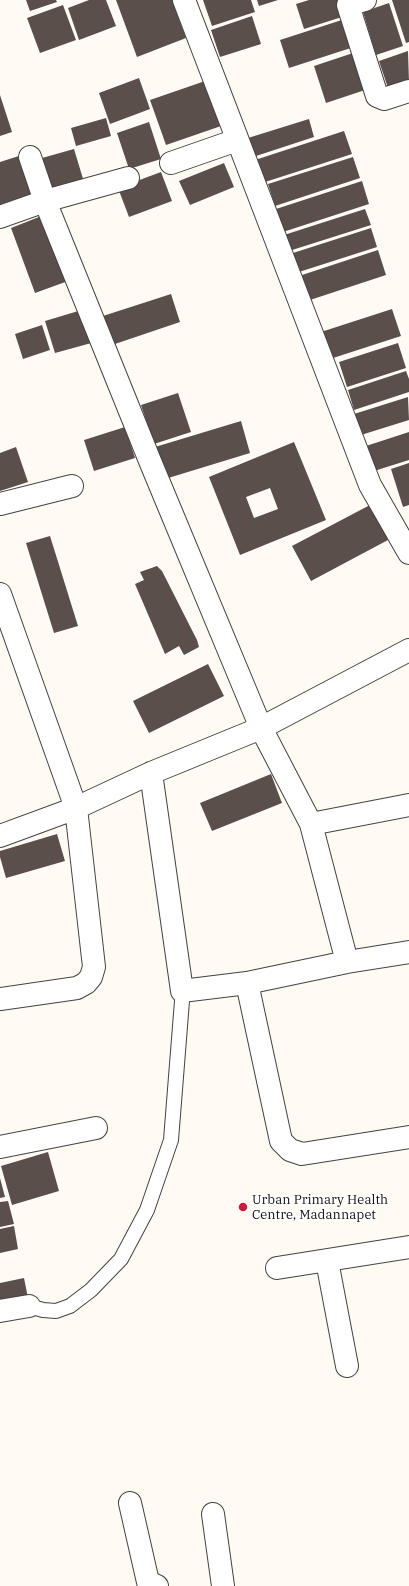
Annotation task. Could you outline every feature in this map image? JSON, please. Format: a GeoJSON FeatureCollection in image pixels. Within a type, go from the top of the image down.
{"type":"FeatureCollection","features":[{"type":"Feature","properties":{"kind":"street"},"geometry":{"type":"LineString","coordinates":[[184,0],[370,485],[409,553]]}},
{"type":"Feature","properties":{"kind":"street"},"geometry":{"type":"LineString","coordinates":[[353,2],[377,96],[384,99],[409,91]]}},
{"type":"Feature","properties":{"kind":"street"},"geometry":{"type":"LineString","coordinates":[[171,163],[237,140]]}},
{"type":"Feature","properties":{"kind":"street"},"geometry":{"type":"LineString","coordinates":[[30,158],[45,201],[144,446],[262,728],[311,824],[347,962]]}},
{"type":"Feature","properties":{"kind":"street"},"geometry":{"type":"LineString","coordinates":[[0,217],[45,201],[128,178]]}},
{"type":"Feature","properties":{"kind":"street"},"geometry":{"type":"LineString","coordinates":[[0,504],[72,486]]}},
{"type":"Feature","properties":{"kind":"street"},"geometry":{"type":"LineString","coordinates":[[0,594],[76,808],[94,966],[91,977],[86,983],[77,988],[0,1000]]}},
{"type":"Feature","properties":{"kind":"street"},"geometry":{"type":"LineString","coordinates":[[0,836],[76,808],[151,774],[262,728],[409,650]]}},
{"type":"Feature","properties":{"kind":"street"},"geometry":{"type":"LineString","coordinates":[[151,774],[182,991],[247,983],[347,962],[409,952]]}},
{"type":"Feature","properties":{"kind":"street"},"geometry":{"type":"LineString","coordinates":[[311,824],[409,804]]}},
{"type":"Feature","properties":{"kind":"street"},"geometry":{"type":"LineString","coordinates":[[247,983],[281,1141],[290,1150],[302,1154],[409,1137]]}},
{"type":"Feature","properties":{"kind":"street"},"geometry":{"type":"LineString","coordinates":[[0,1147],[96,1128]]}},
{"type":"Feature","properties":{"kind":"street"},"geometry":{"type":"LineString","coordinates":[[277,1268],[409,1247]]}},
{"type":"Feature","properties":{"kind":"street"},"geometry":{"type":"LineString","coordinates":[[327,1261],[347,1366]]}},
{"type":"Feature","properties":{"kind":"street"},"geometry":{"type":"LineString","coordinates":[[0,1311],[29,1306]]}},
{"type":"Feature","properties":{"kind":"street"},"geometry":{"type":"LineString","coordinates":[[130,1503],[148,1582],[157,1586]]}},
{"type":"Feature","properties":{"kind":"street"},"geometry":{"type":"LineString","coordinates":[[213,1514],[223,1586]]}},
{"type":"Feature","properties":{"kind":"lane"},"geometry":{"type":"LineString","coordinates":[[29,1306],[43,1310],[56,1311],[70,1306],[91,1290],[121,1259],[147,1210],[171,1140],[182,991]]}},
{"type":"Feature","properties":{"kind":"building"},"geometry":{"type":"Polygon","coordinates":[[[26,0],[56,0],[57,2],[30,11],[26,0]]]}},
{"type":"Feature","properties":{"kind":"building"},"geometry":{"type":"Polygon","coordinates":[[[89,0],[106,0],[116,26],[79,40],[68,8],[89,0]]]}},
{"type":"Feature","properties":{"kind":"building"},"geometry":{"type":"Polygon","coordinates":[[[116,0],[172,0],[186,38],[137,57],[116,0]]]}},
{"type":"Feature","properties":{"kind":"building"},"geometry":{"type":"Polygon","coordinates":[[[203,0],[251,0],[255,12],[212,26],[203,0]]]}},
{"type":"Feature","properties":{"kind":"building"},"geometry":{"type":"Polygon","coordinates":[[[257,0],[278,0],[259,6],[257,0]]]}},
{"type":"Feature","properties":{"kind":"building"},"geometry":{"type":"Polygon","coordinates":[[[309,0],[337,0],[342,17],[304,29],[296,4],[309,0]]]}},
{"type":"Feature","properties":{"kind":"building"},"geometry":{"type":"Polygon","coordinates":[[[392,0],[409,0],[409,42],[406,43],[392,0]]]}},
{"type":"Feature","properties":{"kind":"building"},"geometry":{"type":"Polygon","coordinates":[[[389,3],[403,46],[376,55],[363,12],[389,3]]]}},
{"type":"Feature","properties":{"kind":"building"},"geometry":{"type":"Polygon","coordinates":[[[63,5],[76,40],[40,53],[27,18],[63,5]]]}},
{"type":"Feature","properties":{"kind":"building"},"geometry":{"type":"Polygon","coordinates":[[[252,16],[261,44],[220,57],[211,30],[252,16]]]}},
{"type":"Feature","properties":{"kind":"building"},"geometry":{"type":"Polygon","coordinates":[[[351,17],[360,45],[289,68],[280,40],[351,17]]]}},
{"type":"Feature","properties":{"kind":"building"},"geometry":{"type":"Polygon","coordinates":[[[359,51],[371,88],[326,103],[314,66],[359,51]]]}},
{"type":"Feature","properties":{"kind":"building"},"geometry":{"type":"Polygon","coordinates":[[[408,51],[409,82],[388,88],[379,61],[408,51]]]}},
{"type":"Feature","properties":{"kind":"building"},"geometry":{"type":"Polygon","coordinates":[[[139,78],[150,109],[110,124],[99,93],[139,78]]]}},
{"type":"Feature","properties":{"kind":"building"},"geometry":{"type":"Polygon","coordinates":[[[208,80],[224,125],[166,145],[150,100],[208,80]]]}},
{"type":"Feature","properties":{"kind":"building"},"geometry":{"type":"Polygon","coordinates":[[[0,95],[12,132],[0,136],[0,95]]]}},
{"type":"Feature","properties":{"kind":"building"},"geometry":{"type":"Polygon","coordinates":[[[106,118],[111,136],[76,146],[71,128],[106,118]]]}},
{"type":"Feature","properties":{"kind":"building"},"geometry":{"type":"Polygon","coordinates":[[[309,119],[314,137],[253,157],[248,138],[309,119]]]}},
{"type":"Feature","properties":{"kind":"building"},"geometry":{"type":"Polygon","coordinates":[[[149,122],[161,159],[129,169],[117,133],[149,122]]]}},
{"type":"Feature","properties":{"kind":"building"},"geometry":{"type":"Polygon","coordinates":[[[344,131],[352,154],[262,183],[255,160],[344,131]]]}},
{"type":"Feature","properties":{"kind":"building"},"geometry":{"type":"Polygon","coordinates":[[[74,149],[84,182],[44,193],[35,160],[74,149]]]}},
{"type":"Feature","properties":{"kind":"building"},"geometry":{"type":"Polygon","coordinates":[[[22,155],[35,195],[0,207],[0,162],[22,155]]]}},
{"type":"Feature","properties":{"kind":"building"},"geometry":{"type":"Polygon","coordinates":[[[353,157],[360,178],[275,206],[268,184],[353,157]]]}},
{"type":"Feature","properties":{"kind":"building"},"geometry":{"type":"Polygon","coordinates":[[[224,163],[234,187],[190,205],[179,181],[224,163]]]}},
{"type":"Feature","properties":{"kind":"building"},"geometry":{"type":"Polygon","coordinates":[[[161,172],[172,201],[129,217],[118,188],[161,172]]]}},
{"type":"Feature","properties":{"kind":"building"},"geometry":{"type":"Polygon","coordinates":[[[362,181],[369,204],[283,232],[276,209],[362,181]]]}},
{"type":"Feature","properties":{"kind":"building"},"geometry":{"type":"Polygon","coordinates":[[[365,209],[371,225],[289,251],[284,235],[365,209]]]}},
{"type":"Feature","properties":{"kind":"building"},"geometry":{"type":"Polygon","coordinates":[[[44,215],[68,281],[35,293],[11,228],[44,215]]]}},
{"type":"Feature","properties":{"kind":"building"},"geometry":{"type":"Polygon","coordinates":[[[371,228],[377,247],[299,272],[293,253],[371,228]]]}},
{"type":"Feature","properties":{"kind":"building"},"geometry":{"type":"Polygon","coordinates":[[[378,250],[386,275],[310,300],[302,275],[378,250]]]}},
{"type":"Feature","properties":{"kind":"building"},"geometry":{"type":"Polygon","coordinates":[[[171,294],[180,322],[112,345],[103,316],[171,294]]]}},
{"type":"Feature","properties":{"kind":"building"},"geometry":{"type":"Polygon","coordinates":[[[85,309],[95,342],[55,353],[45,321],[85,309]]]}},
{"type":"Feature","properties":{"kind":"building"},"geometry":{"type":"Polygon","coordinates":[[[392,309],[401,336],[330,359],[321,332],[392,309]]]}},
{"type":"Feature","properties":{"kind":"building"},"geometry":{"type":"Polygon","coordinates":[[[42,325],[50,350],[23,359],[15,334],[42,325]]]}},
{"type":"Feature","properties":{"kind":"building"},"geometry":{"type":"Polygon","coordinates":[[[398,343],[406,368],[347,387],[339,362],[398,343]]]}},
{"type":"Feature","properties":{"kind":"building"},"geometry":{"type":"Polygon","coordinates":[[[406,371],[409,379],[409,392],[354,410],[348,390],[406,371]]]}},
{"type":"Feature","properties":{"kind":"building"},"geometry":{"type":"Polygon","coordinates":[[[178,393],[191,432],[154,444],[141,405],[178,393]]]}},
{"type":"Feature","properties":{"kind":"building"},"geometry":{"type":"Polygon","coordinates":[[[408,397],[409,420],[361,435],[354,414],[408,397]]]}},
{"type":"Feature","properties":{"kind":"building"},"geometry":{"type":"Polygon","coordinates":[[[241,421],[250,453],[165,479],[155,447],[241,421]]]}},
{"type":"Feature","properties":{"kind":"building"},"geometry":{"type":"Polygon","coordinates":[[[125,427],[135,458],[94,471],[84,440],[125,427]]]}},
{"type":"Feature","properties":{"kind":"building"},"geometry":{"type":"Polygon","coordinates":[[[409,432],[409,460],[374,471],[366,446],[409,432]]]}},
{"type":"Feature","properties":{"kind":"building"},"geometry":{"type":"Polygon","coordinates":[[[294,442],[326,520],[240,555],[209,477],[294,442]],[[270,488],[246,497],[254,518],[278,509],[270,488]]]}},
{"type":"Feature","properties":{"kind":"building"},"geometry":{"type":"Polygon","coordinates":[[[16,447],[28,482],[0,491],[0,453],[16,447]]]}},
{"type":"Feature","properties":{"kind":"building"},"geometry":{"type":"Polygon","coordinates":[[[409,463],[409,505],[403,507],[391,469],[409,463]]]}},
{"type":"Feature","properties":{"kind":"building"},"geometry":{"type":"Polygon","coordinates":[[[370,505],[388,540],[311,581],[292,546],[370,505]]]}},
{"type":"Feature","properties":{"kind":"building"},"geometry":{"type":"Polygon","coordinates":[[[50,536],[78,626],[54,633],[26,543],[50,536]]]}},
{"type":"Feature","properties":{"kind":"building"},"geometry":{"type":"Polygon","coordinates":[[[157,566],[162,571],[197,640],[199,647],[184,655],[179,646],[165,654],[135,584],[144,580],[140,572],[157,566]]]}},
{"type":"Feature","properties":{"kind":"building"},"geometry":{"type":"Polygon","coordinates":[[[208,664],[224,696],[149,733],[133,701],[208,664]]]}},
{"type":"Feature","properties":{"kind":"building"},"geometry":{"type":"Polygon","coordinates":[[[271,774],[282,803],[212,831],[200,803],[271,774]]]}},
{"type":"Feature","properties":{"kind":"building"},"geometry":{"type":"Polygon","coordinates":[[[57,834],[65,861],[6,878],[0,857],[0,851],[57,834]]]}},
{"type":"Feature","properties":{"kind":"building"},"geometry":{"type":"Polygon","coordinates":[[[48,1152],[59,1191],[12,1205],[1,1166],[48,1152]]]}},
{"type":"Feature","properties":{"kind":"building"},"geometry":{"type":"Polygon","coordinates":[[[0,1178],[5,1197],[0,1198],[0,1178]]]}},
{"type":"Feature","properties":{"kind":"building"},"geometry":{"type":"Polygon","coordinates":[[[8,1201],[14,1224],[0,1227],[0,1202],[8,1201]]]}},
{"type":"Feature","properties":{"kind":"building"},"geometry":{"type":"Polygon","coordinates":[[[14,1226],[18,1249],[0,1253],[0,1229],[14,1226]]]}},
{"type":"Feature","properties":{"kind":"building"},"geometry":{"type":"Polygon","coordinates":[[[24,1278],[29,1303],[0,1309],[0,1283],[24,1278]]]}},
{"type":"Feature","properties":{"kind":"place","name":"Urban Primary Health Centre, Madannapet"},"geometry":{"type":"Point","coordinates":[243,1207]}}]}
